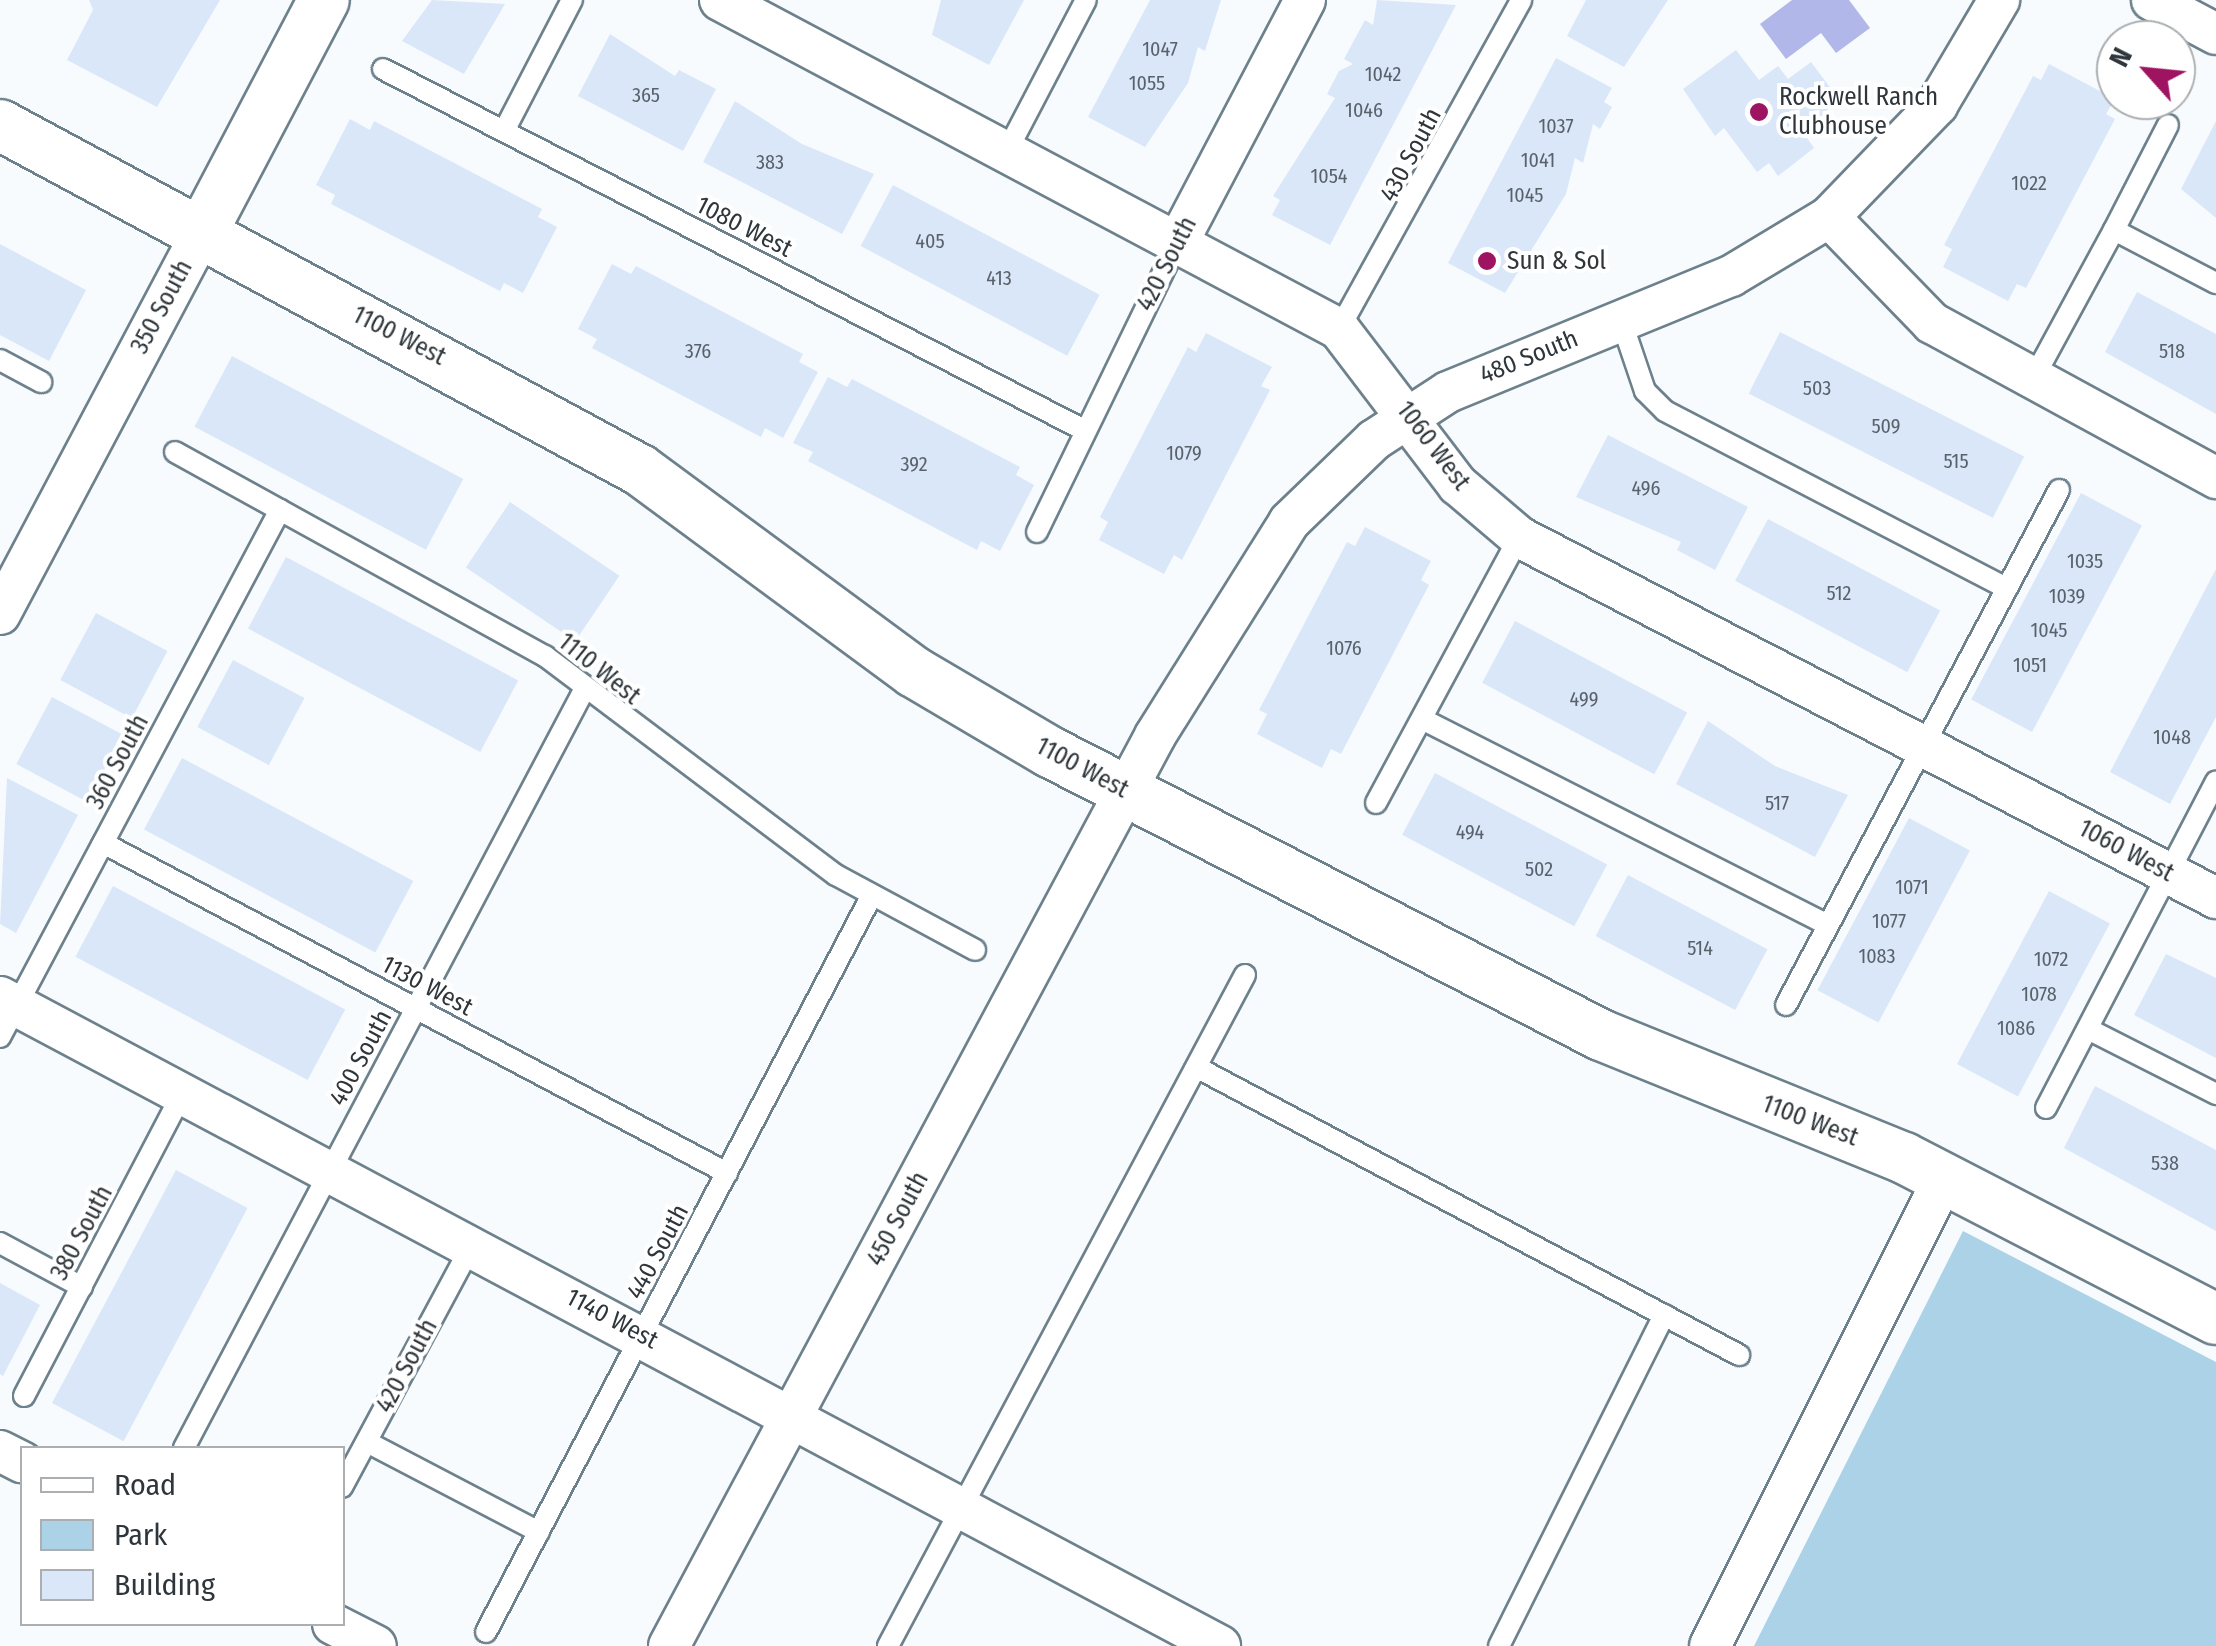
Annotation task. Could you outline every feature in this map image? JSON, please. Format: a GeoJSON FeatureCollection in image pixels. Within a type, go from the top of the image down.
{"type":"FeatureCollection","features":[{"type":"Feature","properties":{"kind":"street","name":"350 South"},"geometry":{"type":"LineString","coordinates":[[0,614],[324,0]]}},
{"type":"Feature","properties":{"kind":"street","name":"1060 West"},"geometry":{"type":"LineString","coordinates":[[720,0],[1338,330],[1409,416],[1458,485],[1519,537],[2216,898]]}},
{"type":"Feature","properties":{"kind":"street","name":"420 South"},"geometry":{"type":"LineString","coordinates":[[1178,242],[1305,0]]}},
{"type":"Feature","properties":{"kind":"street","name":"480 South"},"geometry":{"type":"LineString","coordinates":[[1126,791],[1253,567],[1319,490],[1409,416],[1486,372],[1737,274],[1829,217],[1937,106],[1999,0]]}},
{"type":"Feature","properties":{"kind":"street","name":"1100 West"},"geometry":{"type":"LineString","coordinates":[[0,124],[640,470],[914,672],[1126,791],[1601,1035],[1945,1176],[2216,1319]]}},
{"type":"Feature","properties":{"kind":"street"},"geometry":{"type":"LineString","coordinates":[[1829,217],[1932,322],[2032,381],[2216,478]]}},
{"type":"Feature","properties":{"kind":"street","name":"450 South"},"geometry":{"type":"LineString","coordinates":[[669,1646],[1126,791]]}},
{"type":"Feature","properties":{"kind":"street","name":"1140 West"},"geometry":{"type":"LineString","coordinates":[[6,1013],[183,1092],[793,1414],[1220,1646]]}},
{"type":"Feature","properties":{"kind":"street"},"geometry":{"type":"LineString","coordinates":[[1710,1646],[1945,1176]]}},
{"type":"Feature","properties":{"kind":"street"},"geometry":{"type":"LineString","coordinates":[[336,1626],[376,1646]]}},
{"type":"Feature","properties":{"kind":"lane"},"geometry":{"type":"LineString","coordinates":[[504,131],[572,0]]}},
{"type":"Feature","properties":{"kind":"lane"},"geometry":{"type":"LineString","coordinates":[[1007,152],[1086,0]]}},
{"type":"Feature","properties":{"kind":"lane","name":"430 South"},"geometry":{"type":"LineString","coordinates":[[1338,330],[1522,0]]}},
{"type":"Feature","properties":{"kind":"lane","name":"1080 West"},"geometry":{"type":"LineString","coordinates":[[383,69],[1082,429]]}},
{"type":"Feature","properties":{"kind":"lane"},"geometry":{"type":"LineString","coordinates":[[2032,381],[2168,125]]}},
{"type":"Feature","properties":{"kind":"lane"},"geometry":{"type":"LineString","coordinates":[[2114,230],[2216,284]]}},
{"type":"Feature","properties":{"kind":"lane","name":"420 South"},"geometry":{"type":"LineString","coordinates":[[1038,532],[1082,429],[1178,242]]}},
{"type":"Feature","properties":{"kind":"lane"},"geometry":{"type":"LineString","coordinates":[[1621,320],[1645,391],[1665,412],[2006,588]]}},
{"type":"Feature","properties":{"kind":"lane"},"geometry":{"type":"LineString","coordinates":[[0,360],[42,382]]}},
{"type":"Feature","properties":{"kind":"lane","name":"1110 West"},"geometry":{"type":"LineString","coordinates":[[176,452],[529,647],[584,692],[872,895],[975,950]]}},
{"type":"Feature","properties":{"kind":"lane"},"geometry":{"type":"LineString","coordinates":[[1786,1005],[2059,490]]}},
{"type":"Feature","properties":{"kind":"lane","name":"360 South"},"geometry":{"type":"LineString","coordinates":[[6,1013],[280,510]]}},
{"type":"Feature","properties":{"kind":"lane"},"geometry":{"type":"LineString","coordinates":[[1376,804],[1519,537]]}},
{"type":"Feature","properties":{"kind":"lane","name":"400 South"},"geometry":{"type":"LineString","coordinates":[[185,1446],[584,692]]}},
{"type":"Feature","properties":{"kind":"lane"},"geometry":{"type":"LineString","coordinates":[[1422,719],[1828,925]]}},
{"type":"Feature","properties":{"kind":"lane"},"geometry":{"type":"LineString","coordinates":[[2046,1108],[2216,782]]}},
{"type":"Feature","properties":{"kind":"lane","name":"1130 West"},"geometry":{"type":"LineString","coordinates":[[102,843],[728,1174]]}},
{"type":"Feature","properties":{"kind":"lane","name":"440 South"},"geometry":{"type":"LineString","coordinates":[[486,1632],[872,895]]}},
{"type":"Feature","properties":{"kind":"lane"},"geometry":{"type":"LineString","coordinates":[[888,1646],[1245,975]]}},
{"type":"Feature","properties":{"kind":"lane"},"geometry":{"type":"LineString","coordinates":[[2088,1029],[2216,1094]]}},
{"type":"Feature","properties":{"kind":"lane"},"geometry":{"type":"LineString","coordinates":[[1196,1067],[1739,1355]]}},
{"type":"Feature","properties":{"kind":"lane","name":"380 South"},"geometry":{"type":"LineString","coordinates":[[24,1396],[183,1092]]}},
{"type":"Feature","properties":{"kind":"lane"},"geometry":{"type":"LineString","coordinates":[[0,1243],[82,1287]]}},
{"type":"Feature","properties":{"kind":"lane","name":"420 South"},"geometry":{"type":"LineString","coordinates":[[345,1482],[472,1244]]}},
{"type":"Feature","properties":{"kind":"lane"},"geometry":{"type":"LineString","coordinates":[[1500,1646],[1664,1316]]}},
{"type":"Feature","properties":{"kind":"lane"},"geometry":{"type":"LineString","coordinates":[[367,1442],[539,1532]]}},
{"type":"Feature","properties":{"kind":"green space"},"geometry":{"type":"Polygon","coordinates":[[[1963,1231],[2216,1362],[2216,1646],[1754,1646],[1963,1231]]]}},
{"type":"Feature","properties":{"kind":"shaded area"},"geometry":{"type":"Polygon","coordinates":[[[1792,0],[1849,0],[1870,28],[1836,53],[1821,33],[1786,59],[1760,24],[1792,0]]]}},
{"type":"Feature","properties":{"kind":"building"},"geometry":{"type":"Polygon","coordinates":[[[89,0],[220,0],[157,107],[67,60],[93,10],[89,0]]]}},
{"type":"Feature","properties":{"kind":"building"},"geometry":{"type":"Polygon","coordinates":[[[432,0],[505,4],[464,74],[402,41],[432,0]]]}},
{"type":"Feature","properties":{"kind":"building"},"geometry":{"type":"Polygon","coordinates":[[[941,0],[1024,0],[989,65],[932,35],[941,0]]]}},
{"type":"Feature","properties":{"kind":"building"},"geometry":{"type":"Polygon","coordinates":[[[1150,0],[1221,0],[1205,51],[1198,47],[1188,83],[1145,147],[1088,117],[1150,0]]]}},
{"type":"Feature","properties":{"kind":"building"},"geometry":{"type":"Polygon","coordinates":[[[1377,0],[1456,5],[1330,245],[1272,215],[1280,200],[1273,196],[1335,98],[1327,94],[1339,71],[1353,64],[1344,59],[1365,20],[1373,25],[1377,0]]]}},
{"type":"Feature","properties":{"kind":"building"},"geometry":{"type":"Polygon","coordinates":[[[1586,0],[1668,0],[1624,67],[1567,36],[1586,0]]]}},
{"type":"Feature","properties":{"kind":"building"},"geometry":{"type":"Polygon","coordinates":[[[610,34],[675,76],[679,70],[716,89],[683,151],[578,96],[610,34]]]}},
{"type":"Feature","properties":{"kind":"building","name":"Rockwell Ranch Clubhouse"},"geometry":{"type":"Polygon","coordinates":[[[1736,50],[1759,80],[1778,66],[1788,79],[1811,62],[1838,98],[1805,135],[1814,148],[1778,176],[1769,163],[1757,172],[1724,128],[1715,136],[1683,89],[1736,50]]]}},
{"type":"Feature","properties":{"kind":"building"},"geometry":{"type":"Polygon","coordinates":[[[1556,58],[1612,88],[1604,102],[1612,107],[1600,129],[1593,124],[1583,163],[1575,158],[1566,194],[1505,293],[1448,263],[1556,58]]]}},
{"type":"Feature","properties":{"kind":"building"},"geometry":{"type":"Polygon","coordinates":[[[2049,64],[2096,89],[2096,120],[2114,120],[2026,288],[2017,284],[2008,301],[1943,267],[1952,249],[1944,245],[2033,76],[2041,80],[2049,64]]]}},
{"type":"Feature","properties":{"kind":"building"},"geometry":{"type":"Polygon","coordinates":[[[735,101],[802,144],[874,174],[842,234],[703,162],[735,101]]]}},
{"type":"Feature","properties":{"kind":"building"},"geometry":{"type":"Polygon","coordinates":[[[350,119],[370,130],[374,121],[542,209],[538,217],[557,227],[523,293],[504,283],[500,291],[331,204],[335,195],[316,185],[350,119]]]}},
{"type":"Feature","properties":{"kind":"building"},"geometry":{"type":"Polygon","coordinates":[[[2216,121],[2216,218],[2181,189],[2216,121]]]}},
{"type":"Feature","properties":{"kind":"building"},"geometry":{"type":"Polygon","coordinates":[[[893,185],[1100,295],[1067,356],[861,246],[893,185]]]}},
{"type":"Feature","properties":{"kind":"building"},"geometry":{"type":"Polygon","coordinates":[[[0,244],[86,290],[49,361],[0,335],[0,244]]]}},
{"type":"Feature","properties":{"kind":"building"},"geometry":{"type":"Polygon","coordinates":[[[612,264],[631,274],[636,266],[803,354],[799,362],[818,372],[783,438],[765,428],[761,437],[592,348],[597,339],[578,329],[612,264]]]}},
{"type":"Feature","properties":{"kind":"building"},"geometry":{"type":"Polygon","coordinates":[[[2137,292],[2216,334],[2216,414],[2105,352],[2137,292]]]}},
{"type":"Feature","properties":{"kind":"building"},"geometry":{"type":"Polygon","coordinates":[[[1780,332],[2024,456],[1993,518],[1749,393],[1780,332]]]}},
{"type":"Feature","properties":{"kind":"building"},"geometry":{"type":"Polygon","coordinates":[[[1206,333],[1272,367],[1261,386],[1270,390],[1182,560],[1174,555],[1164,574],[1099,540],[1108,522],[1100,517],[1188,347],[1196,352],[1206,333]]]}},
{"type":"Feature","properties":{"kind":"building"},"geometry":{"type":"Polygon","coordinates":[[[232,356],[463,479],[426,550],[194,427],[232,356]]]}},
{"type":"Feature","properties":{"kind":"building"},"geometry":{"type":"Polygon","coordinates":[[[828,377],[847,387],[852,379],[1020,467],[1016,475],[1034,485],[1000,551],[981,541],[977,550],[808,461],[813,452],[793,443],[828,377]]]}},
{"type":"Feature","properties":{"kind":"building"},"geometry":{"type":"Polygon","coordinates":[[[1608,435],[1748,507],[1715,570],[1677,550],[1681,542],[1576,497],[1608,435]]]}},
{"type":"Feature","properties":{"kind":"building"},"geometry":{"type":"Polygon","coordinates":[[[2081,493],[2142,525],[2032,732],[1971,700],[2081,493]]]}},
{"type":"Feature","properties":{"kind":"building"},"geometry":{"type":"Polygon","coordinates":[[[510,502],[619,576],[575,641],[466,567],[510,502]]]}},
{"type":"Feature","properties":{"kind":"building"},"geometry":{"type":"Polygon","coordinates":[[[1768,519],[1940,611],[1907,672],[1735,581],[1768,519]]]}},
{"type":"Feature","properties":{"kind":"building"},"geometry":{"type":"Polygon","coordinates":[[[1365,527],[1431,561],[1421,580],[1429,585],[1341,754],[1331,749],[1322,768],[1257,734],[1267,714],[1259,710],[1347,542],[1355,546],[1365,527]]]}},
{"type":"Feature","properties":{"kind":"building"},"geometry":{"type":"Polygon","coordinates":[[[286,557],[518,680],[480,752],[248,629],[286,557]]]}},
{"type":"Feature","properties":{"kind":"building"},"geometry":{"type":"Polygon","coordinates":[[[2216,569],[2216,717],[2170,804],[2110,772],[2216,569]]]}},
{"type":"Feature","properties":{"kind":"building"},"geometry":{"type":"Polygon","coordinates":[[[96,613],[168,651],[132,718],[60,680],[96,613]]]}},
{"type":"Feature","properties":{"kind":"building"},"geometry":{"type":"Polygon","coordinates":[[[1515,621],[1687,713],[1654,774],[1482,683],[1515,621]]]}},
{"type":"Feature","properties":{"kind":"building"},"geometry":{"type":"Polygon","coordinates":[[[233,660],[305,698],[269,765],[197,727],[233,660]]]}},
{"type":"Feature","properties":{"kind":"building"},"geometry":{"type":"Polygon","coordinates":[[[52,697],[123,735],[87,802],[16,764],[52,697]]]}},
{"type":"Feature","properties":{"kind":"building"},"geometry":{"type":"Polygon","coordinates":[[[1708,721],[1775,766],[1848,795],[1815,857],[1676,784],[1708,721]]]}},
{"type":"Feature","properties":{"kind":"building"},"geometry":{"type":"Polygon","coordinates":[[[182,758],[413,881],[375,953],[144,830],[182,758]]]}},
{"type":"Feature","properties":{"kind":"building"},"geometry":{"type":"Polygon","coordinates":[[[1435,773],[1607,865],[1574,926],[1402,835],[1435,773]]]}},
{"type":"Feature","properties":{"kind":"building"},"geometry":{"type":"Polygon","coordinates":[[[7,778],[78,815],[16,933],[0,924],[7,778]]]}},
{"type":"Feature","properties":{"kind":"building"},"geometry":{"type":"Polygon","coordinates":[[[1909,818],[1970,850],[1878,1023],[1817,990],[1909,818]]]}},
{"type":"Feature","properties":{"kind":"building"},"geometry":{"type":"Polygon","coordinates":[[[1628,875],[1768,949],[1735,1010],[1596,936],[1628,875]]]}},
{"type":"Feature","properties":{"kind":"building"},"geometry":{"type":"Polygon","coordinates":[[[113,886],[345,1009],[308,1080],[75,957],[113,886]]]}},
{"type":"Feature","properties":{"kind":"building"},"geometry":{"type":"Polygon","coordinates":[[[2049,891],[2110,923],[2018,1096],[1957,1064],[2049,891]]]}},
{"type":"Feature","properties":{"kind":"building"},"geometry":{"type":"Polygon","coordinates":[[[2166,954],[2216,978],[2216,1058],[2134,1015],[2166,954]]]}},
{"type":"Feature","properties":{"kind":"building"},"geometry":{"type":"Polygon","coordinates":[[[2095,1086],[2216,1150],[2216,1231],[2064,1148],[2095,1086]]]}},
{"type":"Feature","properties":{"kind":"building"},"geometry":{"type":"Polygon","coordinates":[[[176,1170],[248,1208],[124,1441],[52,1403],[176,1170]]]}},
{"type":"Feature","properties":{"kind":"building"},"geometry":{"type":"Polygon","coordinates":[[[0,1283],[40,1305],[3,1376],[0,1374],[0,1283]]]}},
{"type":"Feature","properties":{"kind":"place","name":"Rockwell Ranch Clubhouse"},"geometry":{"type":"Point","coordinates":[1759,112]}},
{"type":"Feature","properties":{"kind":"place","name":"Sun & Sol"},"geometry":{"type":"Point","coordinates":[1487,261]}}]}
